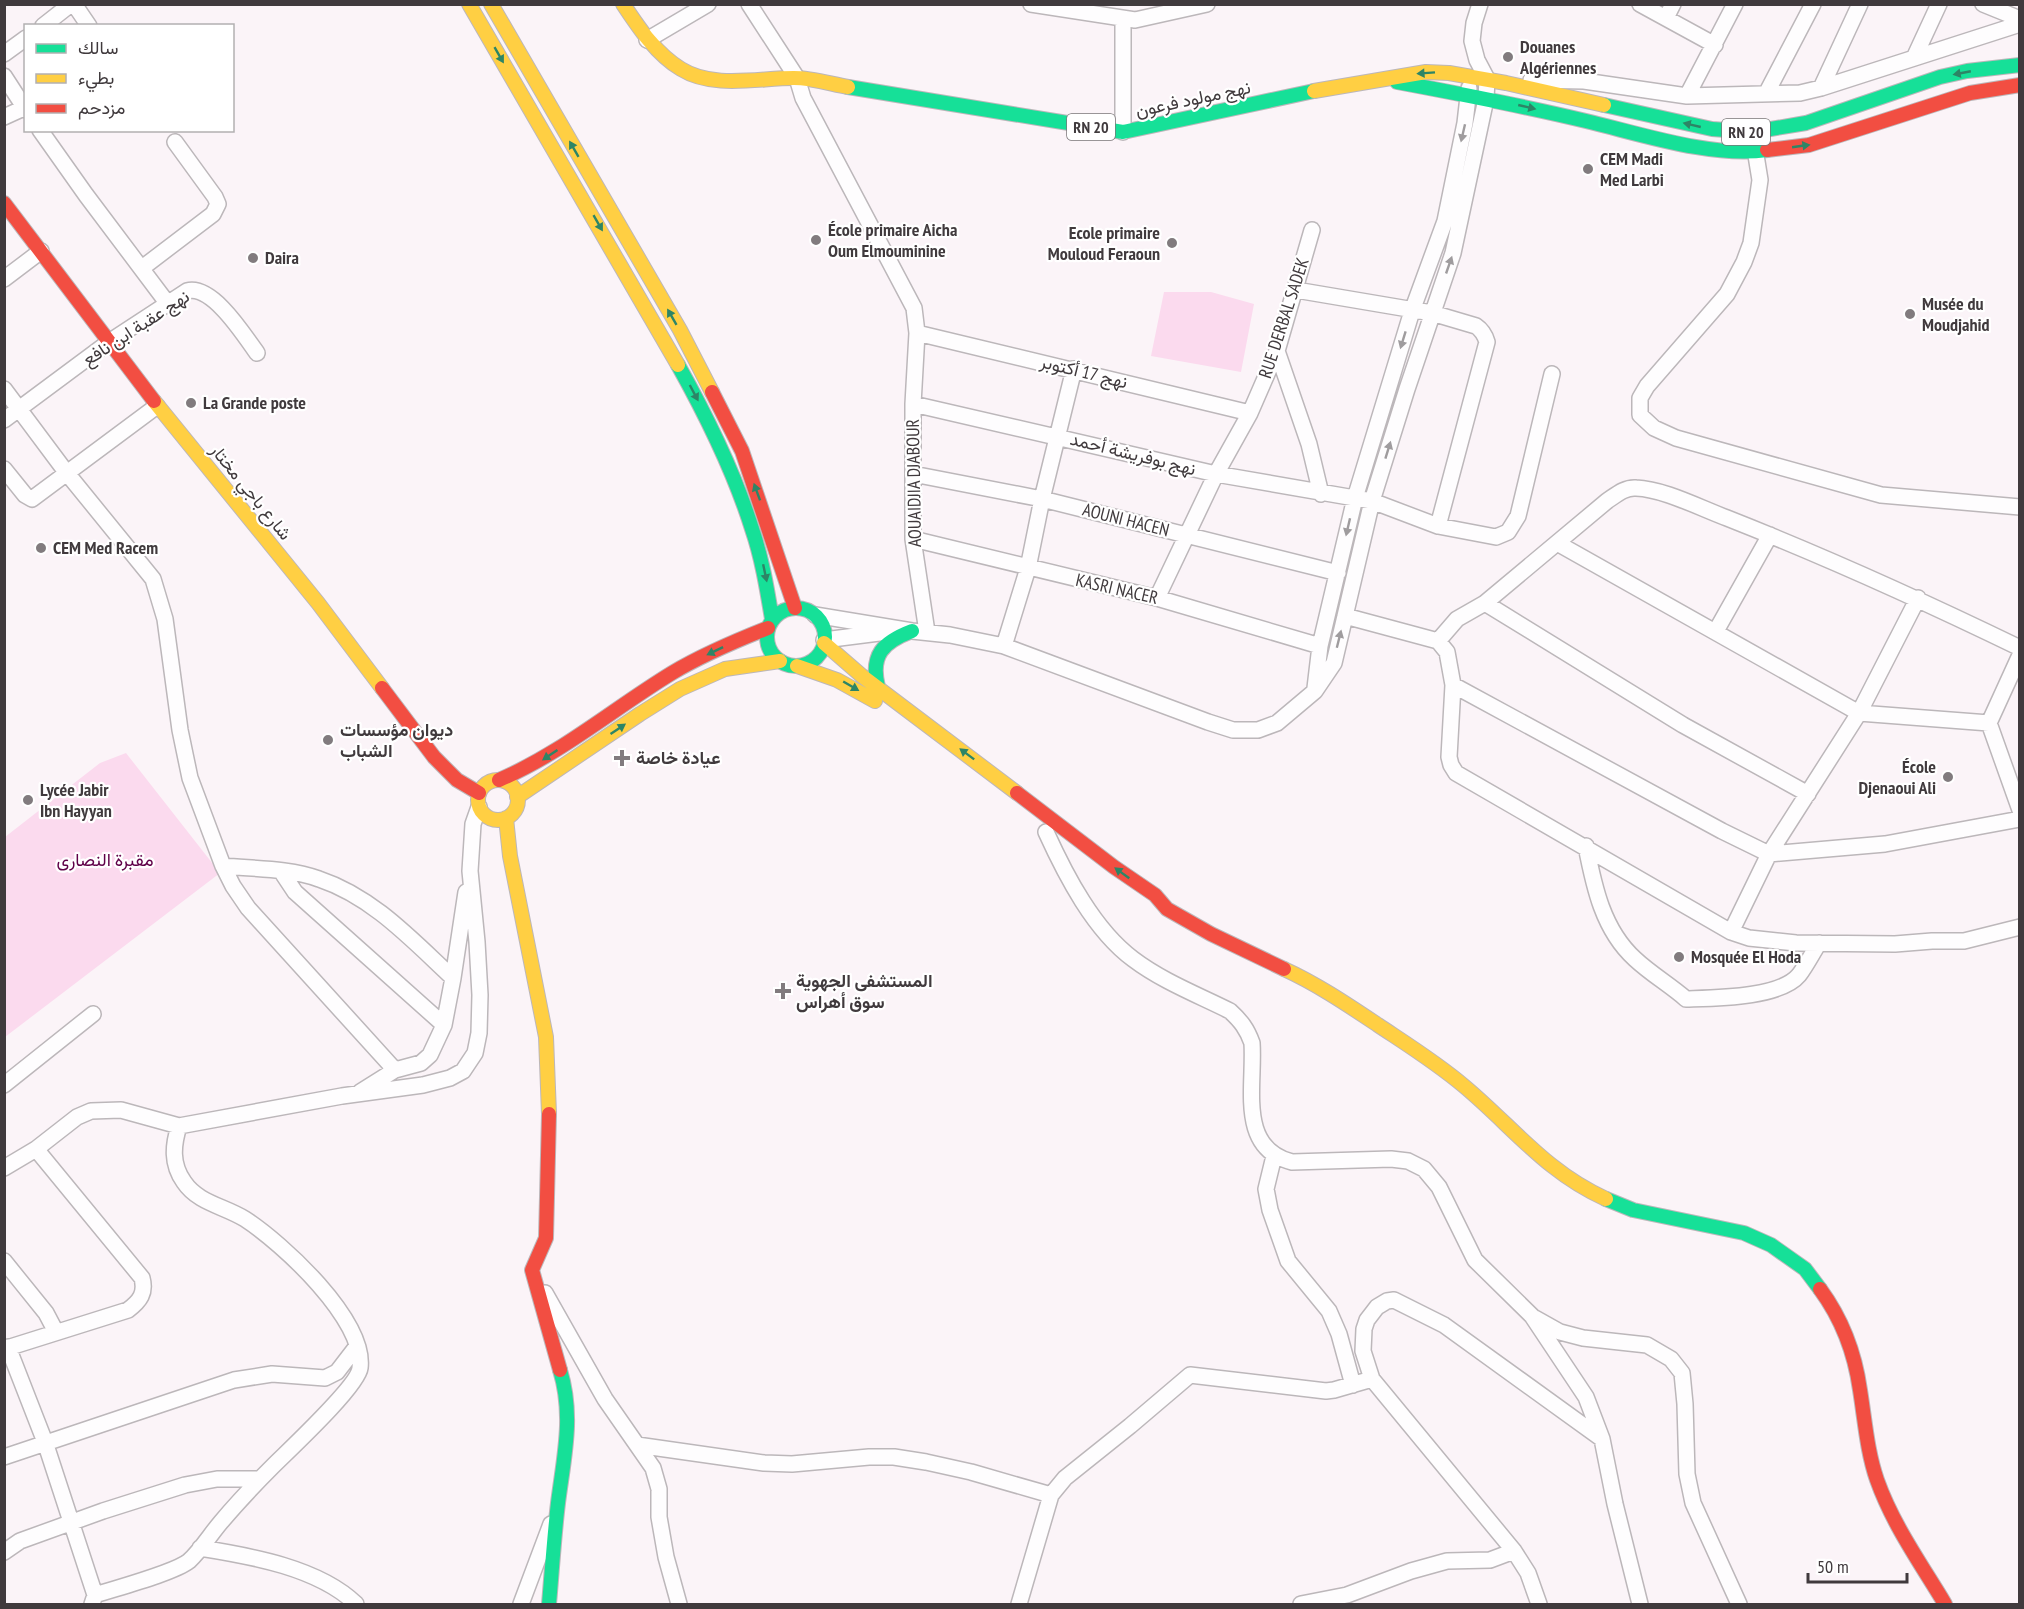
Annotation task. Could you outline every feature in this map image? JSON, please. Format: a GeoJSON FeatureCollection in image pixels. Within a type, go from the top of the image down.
{"type":"FeatureCollection","features":[{"type":"Feature","properties":{"kind":"street"},"geometry":{"type":"LineString","coordinates":[[46,24],[72,4],[87,24]]}},
{"type":"Feature","properties":{"kind":"street"},"geometry":{"type":"LineString","coordinates":[[469,4],[612,249],[708,420],[732,471],[752,524],[765,571],[770,623],[767,635],[769,649],[780,661]]}},
{"type":"Feature","properties":{"kind":"street"},"geometry":{"type":"LineString","coordinates":[[491,4],[680,330],[720,407],[742,451],[795,608]]}},
{"type":"Feature","properties":{"kind":"street","name":"RN 20"},"geometry":{"type":"LineString","coordinates":[[623,4],[647,40],[681,70],[697,76],[766,80],[797,78]]}},
{"type":"Feature","properties":{"kind":"street"},"geometry":{"type":"LineString","coordinates":[[647,40],[708,4]]}},
{"type":"Feature","properties":{"kind":"street","name":"AOUAIDJIA DJABOUR"},"geometry":{"type":"LineString","coordinates":[[749,4],[797,78],[803,98],[914,308],[917,333],[913,474],[914,631]]}},
{"type":"Feature","properties":{"kind":"street"},"geometry":{"type":"LineString","coordinates":[[1031,4],[1131,14],[1207,4]]}},
{"type":"Feature","properties":{"kind":"street"},"geometry":{"type":"LineString","coordinates":[[4,1168],[36,1149],[77,1117],[91,1111],[121,1110],[179,1126],[362,1091],[363,1088],[395,1070],[421,1063],[430,1055],[444,1025],[470,872],[473,824],[479,800],[488,783],[541,760],[673,672],[770,623],[787,609],[804,609],[815,615],[1004,646],[1233,730],[1258,730],[1277,723],[1315,692],[1334,663],[1372,501],[1453,253],[1486,99],[1487,80],[1476,60],[1472,41],[1474,23],[1480,4]]}},
{"type":"Feature","properties":{"kind":"street"},"geometry":{"type":"LineString","coordinates":[[1640,4],[1669,11],[1715,45]]}},
{"type":"Feature","properties":{"kind":"street"},"geometry":{"type":"LineString","coordinates":[[1688,96],[1735,4]]}},
{"type":"Feature","properties":{"kind":"street"},"geometry":{"type":"LineString","coordinates":[[1766,94],[1813,4]]}},
{"type":"Feature","properties":{"kind":"street"},"geometry":{"type":"LineString","coordinates":[[1821,88],[1860,4]]}},
{"type":"Feature","properties":{"kind":"street"},"geometry":{"type":"LineString","coordinates":[[1914,58],[1940,4]]}},
{"type":"Feature","properties":{"kind":"street"},"geometry":{"type":"LineString","coordinates":[[1983,4],[2018,16]]}},
{"type":"Feature","properties":{"kind":"street"},"geometry":{"type":"LineString","coordinates":[[1124,132],[1131,14]]}},
{"type":"Feature","properties":{"kind":"street"},"geometry":{"type":"LineString","coordinates":[[1506,83],[1531,80],[1584,81],[1688,96],[1800,93],[1914,58],[2018,16]]}},
{"type":"Feature","properties":{"kind":"street"},"geometry":{"type":"LineString","coordinates":[[4,54],[24,39]]}},
{"type":"Feature","properties":{"kind":"street"},"geometry":{"type":"LineString","coordinates":[[1315,692],[1320,645],[1355,498],[1412,311],[1445,221],[1469,95],[1469,75],[1476,60]]}},
{"type":"Feature","properties":{"kind":"street","name":"RN 20"},"geometry":{"type":"LineString","coordinates":[[1469,75],[1712,129],[1753,132],[1806,123],[1940,77],[1967,71],[2019,65]]}},
{"type":"Feature","properties":{"kind":"street","name":"نهج مولود فرعون"},"geometry":{"type":"LineString","coordinates":[[797,78],[1124,132],[1305,93],[1383,79],[1426,72],[1469,75]]}},
{"type":"Feature","properties":{"kind":"street"},"geometry":{"type":"LineString","coordinates":[[4,76],[24,107]]}},
{"type":"Feature","properties":{"kind":"street","name":"نهج مولود فرعون"},"geometry":{"type":"LineString","coordinates":[[1383,79],[1469,95]]}},
{"type":"Feature","properties":{"kind":"street","name":"RN 20"},"geometry":{"type":"LineString","coordinates":[[1469,95],[1697,147],[1755,152],[1809,145],[1970,93],[2019,86]]}},
{"type":"Feature","properties":{"kind":"street"},"geometry":{"type":"LineString","coordinates":[[4,117],[24,109]]}},
{"type":"Feature","properties":{"kind":"street"},"geometry":{"type":"LineString","coordinates":[[41,132],[168,304]]}},
{"type":"Feature","properties":{"kind":"street"},"geometry":{"type":"LineString","coordinates":[[1753,132],[1760,180],[1751,243],[1744,262],[1727,294],[1647,386],[1640,399],[1640,415],[1654,428],[1676,438],[1881,495],[2019,507]]}},
{"type":"Feature","properties":{"kind":"street"},"geometry":{"type":"LineString","coordinates":[[141,268],[213,214],[218,204],[175,142]]}},
{"type":"Feature","properties":{"kind":"street","name":"شارع باجي مختار"},"geometry":{"type":"LineString","coordinates":[[4,203],[157,406],[318,603],[444,770],[479,800]]}},
{"type":"Feature","properties":{"kind":"street","name":"RUE DERBAL SADEK"},"geometry":{"type":"LineString","coordinates":[[1157,598],[1216,474],[1250,413],[1277,351],[1312,230]]}},
{"type":"Feature","properties":{"kind":"street"},"geometry":{"type":"LineString","coordinates":[[4,279],[41,251]]}},
{"type":"Feature","properties":{"kind":"street"},"geometry":{"type":"LineString","coordinates":[[1296,290],[1432,313],[1481,329],[1487,342],[1438,526]]}},
{"type":"Feature","properties":{"kind":"street","name":"نهج عقبة ابن نافع"},"geometry":{"type":"LineString","coordinates":[[4,420],[109,342],[187,291],[202,292],[215,301],[257,352]]}},
{"type":"Feature","properties":{"kind":"street","name":"نهج 17 أكتوبر"},"geometry":{"type":"LineString","coordinates":[[917,333],[1250,413]]}},
{"type":"Feature","properties":{"kind":"street"},"geometry":{"type":"LineString","coordinates":[[1277,351],[1309,444],[1321,494]]}},
{"type":"Feature","properties":{"kind":"street"},"geometry":{"type":"LineString","coordinates":[[1004,646],[1028,568],[1042,499],[1074,369]]}},
{"type":"Feature","properties":{"kind":"street","name":"نهج بوفريشة أحمد"},"geometry":{"type":"LineString","coordinates":[[914,404],[1216,474],[1321,494],[1372,501],[1438,526],[1496,537],[1504,535],[1513,527],[1521,504],[1552,374]]}},
{"type":"Feature","properties":{"kind":"street"},"geometry":{"type":"LineString","coordinates":[[4,389],[66,472],[153,579],[165,619],[184,757],[223,866],[233,886],[248,908],[395,1070]]}},
{"type":"Feature","properties":{"kind":"street"},"geometry":{"type":"LineString","coordinates":[[4,469],[25,495],[32,499],[157,406]]}},
{"type":"Feature","properties":{"kind":"street","name":"AOUNI HACEN"},"geometry":{"type":"LineString","coordinates":[[913,474],[1042,499],[1338,573]]}},
{"type":"Feature","properties":{"kind":"street"},"geometry":{"type":"LineString","coordinates":[[1438,641],[1457,619],[1485,603],[1607,501],[1620,492],[1634,488],[1660,493],[1770,535],[1918,598],[2019,648]]}},
{"type":"Feature","properties":{"kind":"street"},"geometry":{"type":"LineString","coordinates":[[1716,631],[1770,535]]}},
{"type":"Feature","properties":{"kind":"street","name":"KASRI NACER"},"geometry":{"type":"LineString","coordinates":[[913,539],[1157,598],[1320,645]]}},
{"type":"Feature","properties":{"kind":"street"},"geometry":{"type":"LineString","coordinates":[[1557,543],[1859,713],[1989,723]]}},
{"type":"Feature","properties":{"kind":"street"},"geometry":{"type":"LineString","coordinates":[[1731,932],[1769,854],[1859,713],[1918,598]]}},
{"type":"Feature","properties":{"kind":"street"},"geometry":{"type":"LineString","coordinates":[[1485,603],[1683,725],[1808,794]]}},
{"type":"Feature","properties":{"kind":"street"},"geometry":{"type":"LineString","coordinates":[[796,666],[806,664],[820,652],[824,641],[821,622],[815,615]]}},
{"type":"Feature","properties":{"kind":"street"},"geometry":{"type":"LineString","coordinates":[[1345,616],[1438,641],[1447,652],[1453,685],[1449,757],[1456,773],[1586,846],[1731,932],[1749,938],[1818,943],[1895,944],[1964,941],[2019,927]]}},
{"type":"Feature","properties":{"kind":"street"},"geometry":{"type":"LineString","coordinates":[[824,641],[914,631]]}},
{"type":"Feature","properties":{"kind":"street"},"geometry":{"type":"LineString","coordinates":[[878,687],[874,669],[882,649],[890,641],[914,631]]}},
{"type":"Feature","properties":{"kind":"street"},"geometry":{"type":"LineString","coordinates":[[824,641],[1126,891],[1147,903],[1167,909],[1210,934],[1289,971],[1331,994],[1392,1033],[1464,1086],[1538,1156],[1582,1188],[1633,1210],[1744,1233],[1771,1245],[1804,1269],[1831,1304],[1850,1345],[1860,1388],[1867,1444],[1877,1480],[1895,1522],[1945,1605]]}},
{"type":"Feature","properties":{"kind":"street"},"geometry":{"type":"LineString","coordinates":[[2019,655],[1989,723],[2019,810]]}},
{"type":"Feature","properties":{"kind":"street"},"geometry":{"type":"LineString","coordinates":[[517,797],[660,701],[715,672],[743,665],[780,661],[820,671],[837,678],[889,710],[1048,826],[1071,882],[1087,907],[1132,959],[1230,1011],[1240,1020],[1248,1031],[1252,1043],[1254,1125],[1261,1143],[1274,1156],[1301,1163],[1400,1159],[1424,1169],[1439,1187],[1475,1260],[1532,1316],[1586,1397],[1602,1439],[1615,1504],[1640,1605]]}},
{"type":"Feature","properties":{"kind":"street"},"geometry":{"type":"LineString","coordinates":[[1453,685],[1722,831],[1769,854],[1885,844],[2019,819]]}},
{"type":"Feature","properties":{"kind":"street"},"geometry":{"type":"LineString","coordinates":[[479,800],[482,813],[493,820],[506,819],[515,810],[517,797],[511,786],[499,780]]}},
{"type":"Feature","properties":{"kind":"street"},"geometry":{"type":"LineString","coordinates":[[506,819],[510,856],[546,1037],[549,1092],[546,1238],[532,1270],[568,1403],[568,1430],[558,1504],[549,1605]]}},
{"type":"Feature","properties":{"kind":"street"},"geometry":{"type":"LineString","coordinates":[[1586,846],[1594,886],[1604,914],[1618,941],[1653,975],[1673,987],[1686,999],[1769,992],[1798,976],[1818,943]]}},
{"type":"Feature","properties":{"kind":"street"},"geometry":{"type":"LineString","coordinates":[[223,866],[281,871],[317,878],[344,888],[389,919],[453,978]]}},
{"type":"Feature","properties":{"kind":"street"},"geometry":{"type":"LineString","coordinates":[[281,871],[295,892],[444,1025]]}},
{"type":"Feature","properties":{"kind":"street"},"geometry":{"type":"LineString","coordinates":[[342,1096],[402,1089],[438,1081],[463,1071],[470,1063],[475,1053],[479,1033],[480,996],[470,872]]}},
{"type":"Feature","properties":{"kind":"street"},"geometry":{"type":"LineString","coordinates":[[4,1084],[93,1014]]}},
{"type":"Feature","properties":{"kind":"street"},"geometry":{"type":"LineString","coordinates":[[36,1149],[142,1278],[144,1286],[142,1296],[128,1310],[6,1348],[45,1442],[94,1600],[188,1562],[260,1479],[327,1412],[355,1380],[360,1369],[357,1346],[344,1318],[308,1270],[274,1239],[229,1210],[195,1195],[183,1181],[175,1165],[174,1149],[179,1126]]}},
{"type":"Feature","properties":{"kind":"street"},"geometry":{"type":"LineString","coordinates":[[1274,1156],[1266,1189],[1270,1210],[1288,1261],[1329,1311],[1339,1334],[1353,1385]]}},
{"type":"Feature","properties":{"kind":"street"},"geometry":{"type":"LineString","coordinates":[[4,1261],[46,1313],[56,1332]]}},
{"type":"Feature","properties":{"kind":"street"},"geometry":{"type":"LineString","coordinates":[[532,1270],[605,1399],[653,1468],[659,1489],[659,1517],[666,1557],[679,1605]]}},
{"type":"Feature","properties":{"kind":"street"},"geometry":{"type":"LineString","coordinates":[[1539,1605],[1528,1573],[1514,1551],[1372,1379],[1363,1351],[1362,1335],[1367,1320],[1377,1306],[1394,1300],[1444,1325],[1602,1439]]}},
{"type":"Feature","properties":{"kind":"street"},"geometry":{"type":"LineString","coordinates":[[1532,1316],[1560,1332],[1583,1338],[1647,1345],[1671,1359],[1682,1373],[1687,1474],[1693,1503],[1739,1605]]}},
{"type":"Feature","properties":{"kind":"street"},"geometry":{"type":"LineString","coordinates":[[4,1457],[234,1380],[272,1374],[326,1378],[337,1372],[357,1346]]}},
{"type":"Feature","properties":{"kind":"street"},"geometry":{"type":"LineString","coordinates":[[1019,1605],[1051,1495],[1072,1472],[1190,1374],[1326,1390],[1334,1390],[1372,1379]]}},
{"type":"Feature","properties":{"kind":"street"},"geometry":{"type":"LineString","coordinates":[[637,1446],[764,1463],[792,1464],[894,1457],[971,1472],[1051,1495]]}},
{"type":"Feature","properties":{"kind":"street"},"geometry":{"type":"LineString","coordinates":[[4,1552],[20,1541],[185,1485],[217,1479],[260,1479]]}},
{"type":"Feature","properties":{"kind":"street"},"geometry":{"type":"LineString","coordinates":[[520,1605],[558,1504]]}},
{"type":"Feature","properties":{"kind":"street"},"geometry":{"type":"LineString","coordinates":[[200,1548],[239,1554],[274,1563],[329,1584],[345,1594],[356,1605]]}},
{"type":"Feature","properties":{"kind":"street"},"geometry":{"type":"LineString","coordinates":[[1301,1605],[1347,1595],[1411,1571],[1447,1561],[1490,1560],[1514,1551]]}},
{"type":"Feature","properties":{"kind":"green space"},"geometry":{"type":"Polygon","coordinates":[[[1164,292],[1211,292],[1254,304],[1241,372],[1151,356],[1164,292]]]}},
{"type":"Feature","properties":{"kind":"green space","name":"مقبرة النصارى"},"geometry":{"type":"Polygon","coordinates":[[[126,753],[220,873],[5,1037],[5,837],[100,763],[126,753]]]}},
{"type":"Feature","properties":{"kind":"traffic: fast"},"geometry":{"type":"LineString","coordinates":[[1604,105],[1712,129],[1753,132],[1806,123],[1940,77],[1967,71],[2020,65]]}},
{"type":"Feature","properties":{"kind":"traffic: fast"},"geometry":{"type":"LineString","coordinates":[[1397,82],[1539,110],[1700,148],[1746,152],[1767,150]]}},
{"type":"Feature","properties":{"kind":"traffic: fast"},"geometry":{"type":"LineString","coordinates":[[848,87],[1123,132],[1314,91]]}},
{"type":"Feature","properties":{"kind":"traffic: fast"},"geometry":{"type":"LineString","coordinates":[[678,365],[719,445],[745,507],[756,540],[772,619]]}},
{"type":"Feature","properties":{"kind":"traffic: fast"},"geometry":{"type":"LineString","coordinates":[[796,608],[807,610],[820,621],[825,637],[823,648],[812,661],[796,666],[785,664],[772,653],[767,637],[769,626],[780,613],[796,608]]}},
{"type":"Feature","properties":{"kind":"traffic: fast"},"geometry":{"type":"LineString","coordinates":[[878,687],[876,666],[881,651],[893,640],[912,631]]}},
{"type":"Feature","properties":{"kind":"traffic: fast"},"geometry":{"type":"LineString","coordinates":[[1606,1199],[1633,1210],[1744,1233],[1771,1245],[1805,1269],[1820,1289]]}},
{"type":"Feature","properties":{"kind":"traffic: fast"},"geometry":{"type":"LineString","coordinates":[[549,1604],[567,1420],[560,1370]]}},
{"type":"Feature","properties":{"kind":"traffic: slow"},"geometry":{"type":"LineString","coordinates":[[469,4],[678,365]]}},
{"type":"Feature","properties":{"kind":"traffic: slow"},"geometry":{"type":"LineString","coordinates":[[491,4],[680,330],[712,392]]}},
{"type":"Feature","properties":{"kind":"traffic: slow"},"geometry":{"type":"LineString","coordinates":[[623,4],[656,48],[672,63],[694,75],[721,81],[801,78],[848,87]]}},
{"type":"Feature","properties":{"kind":"traffic: slow"},"geometry":{"type":"LineString","coordinates":[[1314,91],[1426,72],[1449,73],[1604,105]]}},
{"type":"Feature","properties":{"kind":"traffic: slow"},"geometry":{"type":"LineString","coordinates":[[154,401],[318,603],[382,688]]}},
{"type":"Feature","properties":{"kind":"traffic: slow"},"geometry":{"type":"LineString","coordinates":[[824,643],[862,676],[1017,793]]}},
{"type":"Feature","properties":{"kind":"traffic: slow"},"geometry":{"type":"LineString","coordinates":[[517,797],[680,689],[725,669],[780,661]]}},
{"type":"Feature","properties":{"kind":"traffic: slow"},"geometry":{"type":"LineString","coordinates":[[797,666],[837,680],[875,701]]}},
{"type":"Feature","properties":{"kind":"traffic: slow"},"geometry":{"type":"LineString","coordinates":[[498,780],[512,786],[518,800],[512,814],[498,820],[484,814],[478,800],[484,786],[498,780]]}},
{"type":"Feature","properties":{"kind":"traffic: slow"},"geometry":{"type":"LineString","coordinates":[[506,818],[510,856],[546,1037],[549,1114]]}},
{"type":"Feature","properties":{"kind":"traffic: slow"},"geometry":{"type":"LineString","coordinates":[[1284,969],[1332,995],[1433,1062],[1464,1086],[1565,1176],[1606,1199]]}},
{"type":"Feature","properties":{"kind":"traffic: jam"},"geometry":{"type":"LineString","coordinates":[[1767,150],[1809,145],[1970,93],[2020,85]]}},
{"type":"Feature","properties":{"kind":"traffic: jam"},"geometry":{"type":"LineString","coordinates":[[4,203],[154,401]]}},
{"type":"Feature","properties":{"kind":"traffic: jam"},"geometry":{"type":"LineString","coordinates":[[712,392],[742,451],[795,608]]}},
{"type":"Feature","properties":{"kind":"traffic: jam"},"geometry":{"type":"LineString","coordinates":[[499,780],[566,744],[683,666],[768,628]]}},
{"type":"Feature","properties":{"kind":"traffic: jam"},"geometry":{"type":"LineString","coordinates":[[382,688],[434,757],[457,780],[479,793]]}},
{"type":"Feature","properties":{"kind":"traffic: jam"},"geometry":{"type":"LineString","coordinates":[[1017,793],[1114,867],[1155,895],[1167,909],[1211,934],[1284,969]]}},
{"type":"Feature","properties":{"kind":"traffic: jam"},"geometry":{"type":"LineString","coordinates":[[549,1114],[546,1238],[532,1270],[560,1370]]}},
{"type":"Feature","properties":{"kind":"traffic: jam"},"geometry":{"type":"LineString","coordinates":[[1820,1289],[1835,1312],[1851,1350],[1877,1480],[1891,1513],[1945,1604]]}},
{"type":"Feature","properties":{"kind":"place","name":"Douanes Algériennes"},"geometry":{"type":"Point","coordinates":[1508,57]}},
{"type":"Feature","properties":{"kind":"place","name":"CEM Madi Med Larbi"},"geometry":{"type":"Point","coordinates":[1588,169]}},
{"type":"Feature","properties":{"kind":"place","name":"École primaire Aicha Oum Elmouminine"},"geometry":{"type":"Point","coordinates":[816,240]}},
{"type":"Feature","properties":{"kind":"place","name":"Ecole primaire Mouloud Feraoun"},"geometry":{"type":"Point","coordinates":[1172,243]}},
{"type":"Feature","properties":{"kind":"place","name":"Daira"},"geometry":{"type":"Point","coordinates":[253,258]}},
{"type":"Feature","properties":{"kind":"place","name":"Musée du Moudjahid"},"geometry":{"type":"Point","coordinates":[1910,314]}},
{"type":"Feature","properties":{"kind":"place","name":"La Grande poste"},"geometry":{"type":"Point","coordinates":[191,403]}},
{"type":"Feature","properties":{"kind":"place","name":"CEM Med Racem"},"geometry":{"type":"Point","coordinates":[41,548]}},
{"type":"Feature","properties":{"kind":"place","name":"ديوان مؤسسات الشباب"},"geometry":{"type":"Point","coordinates":[328,740]}},
{"type":"Feature","properties":{"kind":"place","name":"عيادة خاصة"},"geometry":{"type":"Point","coordinates":[622,758]}},
{"type":"Feature","properties":{"kind":"place","name":"École Djenaoui Ali"},"geometry":{"type":"Point","coordinates":[1948,777]}},
{"type":"Feature","properties":{"kind":"place","name":"Lycée Jabir Ibn Hayyan"},"geometry":{"type":"Point","coordinates":[28,800]}},
{"type":"Feature","properties":{"kind":"place","name":"Mosquée El Hoda"},"geometry":{"type":"Point","coordinates":[1679,957]}},
{"type":"Feature","properties":{"kind":"place","name":"المستشفى الجهوية سوق أهراس"},"geometry":{"type":"Point","coordinates":[783,991]}}]}
